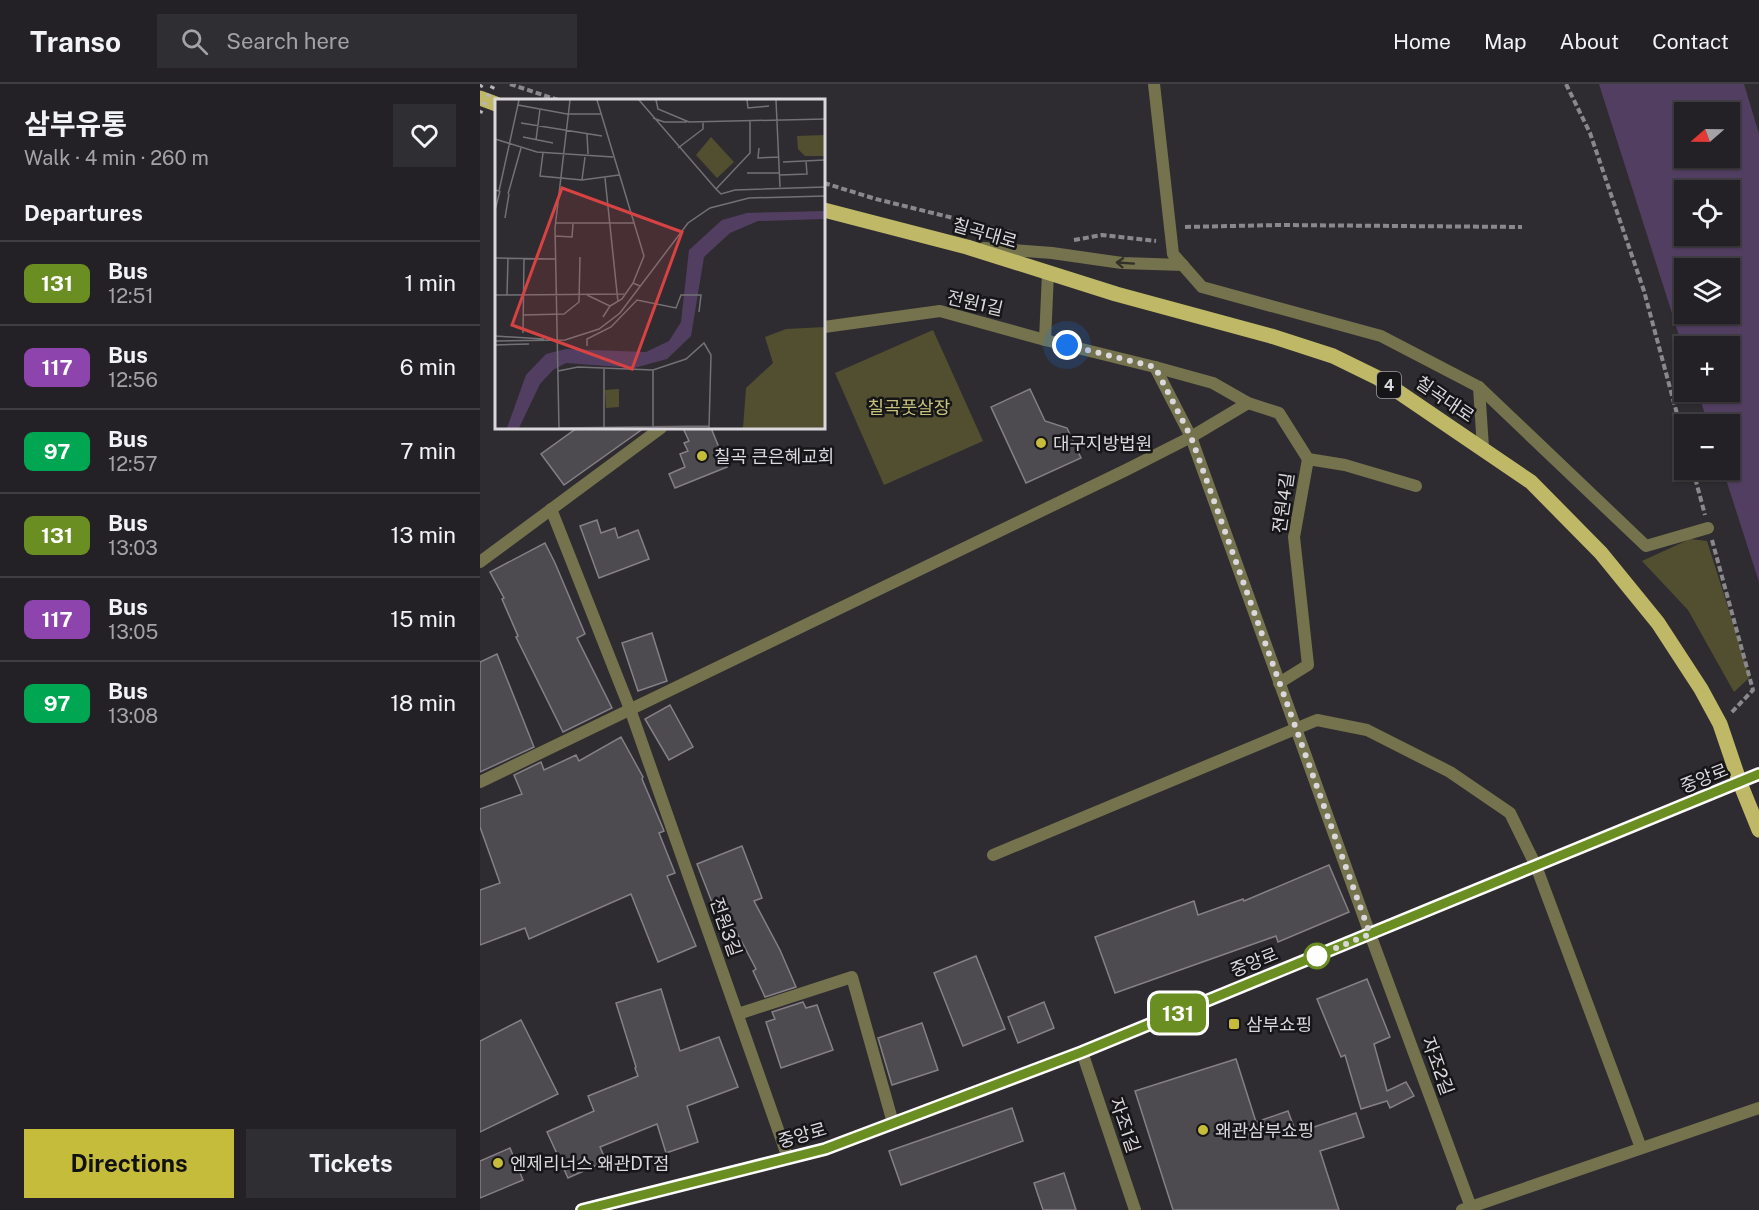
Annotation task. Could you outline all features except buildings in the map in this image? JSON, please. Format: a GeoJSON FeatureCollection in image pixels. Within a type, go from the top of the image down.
{"type":"FeatureCollection","features":[{"type":"Feature","properties":{"kind":"main road"},"geometry":{"type":"LineString","coordinates":[[480,98],[495,104]]}},
{"type":"Feature","properties":{"kind":"main road","name":"칠곡대로"},"geometry":{"type":"LineString","coordinates":[[825,210],[967,247],[1116,294],[1271,336],[1333,356],[1378,378],[1531,482],[1600,553],[1658,623],[1701,689],[1720,724],[1759,830]]}},
{"type":"Feature","properties":{"kind":"street"},"geometry":{"type":"LineString","coordinates":[[1154,84],[1173,254],[1202,286],[1381,336],[1479,387],[1646,546],[1708,528]]}},
{"type":"Feature","properties":{"kind":"street"},"geometry":{"type":"LineString","coordinates":[[967,247],[1052,253],[1122,263],[1183,265]]}},
{"type":"Feature","properties":{"kind":"street"},"geometry":{"type":"LineString","coordinates":[[1045,340],[1048,273]]}},
{"type":"Feature","properties":{"kind":"street","name":"전원1길"},"geometry":{"type":"LineString","coordinates":[[825,327],[940,311],[1155,367],[1213,383],[1248,403],[1279,413],[1308,459]]}},
{"type":"Feature","properties":{"kind":"street"},"geometry":{"type":"LineString","coordinates":[[1155,367],[1191,437],[1370,934]]}},
{"type":"Feature","properties":{"kind":"street"},"geometry":{"type":"LineString","coordinates":[[1479,387],[1483,448]]}},
{"type":"Feature","properties":{"kind":"street"},"geometry":{"type":"LineString","coordinates":[[480,782],[1191,437],[1248,403]]}},
{"type":"Feature","properties":{"kind":"street"},"geometry":{"type":"LineString","coordinates":[[480,562],[660,429]]}},
{"type":"Feature","properties":{"kind":"street","name":"전원4길"},"geometry":{"type":"LineString","coordinates":[[1279,683],[1308,665],[1294,537],[1308,459],[1345,465],[1416,486]]}},
{"type":"Feature","properties":{"kind":"street","name":"전원3길"},"geometry":{"type":"LineString","coordinates":[[551,509],[630,709],[788,1158]]}},
{"type":"Feature","properties":{"kind":"street"},"geometry":{"type":"LineString","coordinates":[[993,855],[1317,720],[1367,730],[1450,772],[1510,813],[1536,866],[1641,1148]]}},
{"type":"Feature","properties":{"kind":"street","name":"중앙로"},"geometry":{"type":"LineString","coordinates":[[582,1210],[825,1149],[1082,1052],[1759,774]]}},
{"type":"Feature","properties":{"kind":"street","name":"자조2길"},"geometry":{"type":"LineString","coordinates":[[1370,934],[1468,1209]]}},
{"type":"Feature","properties":{"kind":"street"},"geometry":{"type":"LineString","coordinates":[[738,1014],[852,977],[893,1123]]}},
{"type":"Feature","properties":{"kind":"street","name":"자조1길"},"geometry":{"type":"LineString","coordinates":[[1082,1052],[1135,1210]]}},
{"type":"Feature","properties":{"kind":"street"},"geometry":{"type":"LineString","coordinates":[[1468,1209],[1759,1108]]}},
{"type":"Feature","properties":{"kind":"path"},"geometry":{"type":"LineString","coordinates":[[510,84],[555,99]]}},
{"type":"Feature","properties":{"kind":"path"},"geometry":{"type":"LineString","coordinates":[[1566,84],[1590,133],[1644,291],[1677,414]]}},
{"type":"Feature","properties":{"kind":"path"},"geometry":{"type":"LineString","coordinates":[[1696,480],[1753,690],[1720,724]]}},
{"type":"Feature","properties":{"kind":"green space","name":"칠곡풋살장"},"geometry":{"type":"Polygon","coordinates":[[[933,330],[983,441],[884,485],[835,373],[933,330]]]}},
{"type":"Feature","properties":{"kind":"green space"},"geometry":{"type":"Polygon","coordinates":[[[1690,539],[1707,541],[1750,677],[1734,692],[1688,610],[1642,561],[1690,539]]]}},
{"type":"Feature","properties":{"kind":"shaded area"},"geometry":{"type":"Polygon","coordinates":[[[1599,84],[1744,84],[1759,134],[1759,582],[1726,480],[1740,480],[1740,414],[1705,414],[1701,402],[1740,402],[1740,336],[1679,336],[1675,324],[1740,324],[1740,258],[1674,258],[1674,320],[1599,84]]]}},
{"type":"Feature","properties":{"kind":"railway"},"geometry":{"type":"LineString","coordinates":[[480,113],[494,84]]}},
{"type":"Feature","properties":{"kind":"bus line","name":"131"},"geometry":{"type":"LineString","coordinates":[[582,1210],[825,1149],[1082,1052],[1759,774]]}},
{"type":"Feature","properties":{"kind":"place","name":"대구지방법원"},"geometry":{"type":"Point","coordinates":[1041,443]}},
{"type":"Feature","properties":{"kind":"place","name":"칠곡 큰은혜교회"},"geometry":{"type":"Point","coordinates":[702,456]}},
{"type":"Feature","properties":{"kind":"place","name":"삼부쇼핑"},"geometry":{"type":"Point","coordinates":[1234,1024]}},
{"type":"Feature","properties":{"kind":"place","name":"왜관삼부쇼핑"},"geometry":{"type":"Point","coordinates":[1203,1130]}},
{"type":"Feature","properties":{"kind":"place","name":"엔제리너스 왜관DT점"},"geometry":{"type":"Point","coordinates":[498,1163]}},
{"type":"Feature","properties":{"kind":"route"},"geometry":{"type":"LineString","coordinates":[[1067,345],[1155,367],[1191,437],[1370,934],[1317,956]]}}]}
